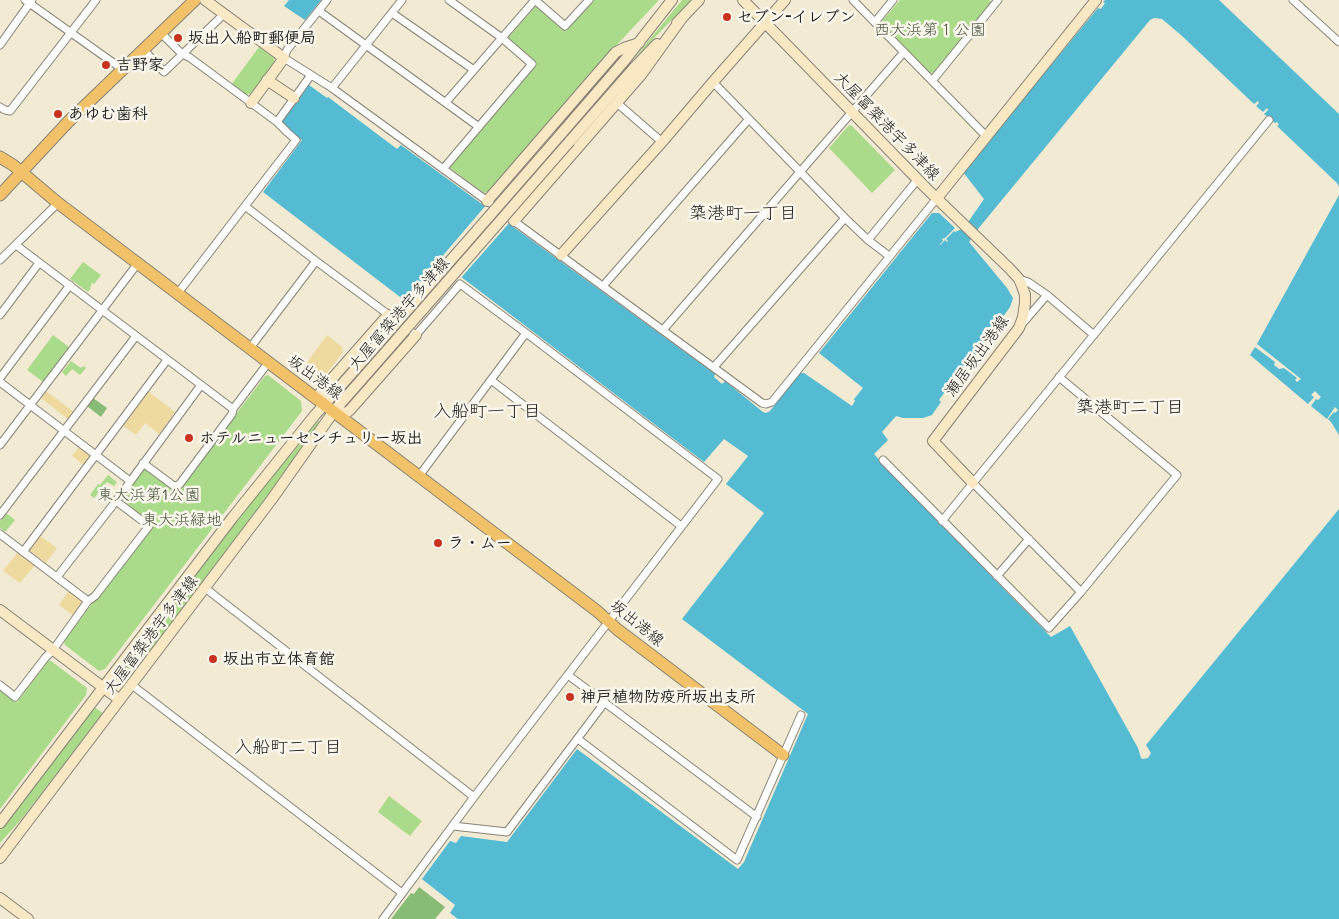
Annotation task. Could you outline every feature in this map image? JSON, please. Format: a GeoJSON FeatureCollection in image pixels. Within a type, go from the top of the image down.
{"type":"FeatureCollection","features":[{"type":"Feature","properties":{"kind":"main road"},"geometry":{"type":"LineString","coordinates":[[0,195],[68,122],[194,0]]}},
{"type":"Feature","properties":{"kind":"main road"},"geometry":{"type":"LineString","coordinates":[[205,0],[284,58],[250,103]]}},
{"type":"Feature","properties":{"kind":"main road","name":"大屋冨築港宇多津線"},"geometry":{"type":"LineString","coordinates":[[0,858],[272,499],[329,408],[382,339],[625,60],[672,0]]}},
{"type":"Feature","properties":{"kind":"main road","name":"大屋冨築港宇多津線"},"geometry":{"type":"LineString","coordinates":[[0,823],[233,517],[329,408],[391,346],[634,68],[699,0]]}},
{"type":"Feature","properties":{"kind":"main road","name":"大屋冨築港宇多津線"},"geometry":{"type":"LineString","coordinates":[[743,0],[937,198],[1096,0]]}},
{"type":"Feature","properties":{"kind":"main road"},"geometry":{"type":"LineString","coordinates":[[561,255],[785,0]]}},
{"type":"Feature","properties":{"kind":"main road"},"geometry":{"type":"LineString","coordinates":[[514,221],[643,73],[682,18]]}},
{"type":"Feature","properties":{"kind":"main road"},"geometry":{"type":"LineString","coordinates":[[487,201],[616,53],[639,43]]}},
{"type":"Feature","properties":{"kind":"main road"},"geometry":{"type":"LineString","coordinates":[[267,80],[294,98]]}},
{"type":"Feature","properties":{"kind":"main road","name":"坂出港線"},"geometry":{"type":"LineString","coordinates":[[0,157],[268,363],[598,611],[618,630],[784,755]]}},
{"type":"Feature","properties":{"kind":"main road","name":"瀬居坂出港線"},"geometry":{"type":"LineString","coordinates":[[937,198],[1010,269],[1018,279],[1025,295],[1019,328],[933,441],[973,483]]}},
{"type":"Feature","properties":{"kind":"main road"},"geometry":{"type":"LineString","coordinates":[[388,314],[322,390],[320,394],[329,408],[346,413],[350,410],[416,335]]}},
{"type":"Feature","properties":{"kind":"main road"},"geometry":{"type":"LineString","coordinates":[[0,610],[120,700]]}},
{"type":"Feature","properties":{"kind":"main road"},"geometry":{"type":"LineString","coordinates":[[0,898],[28,919]]}},
{"type":"Feature","properties":{"kind":"street"},"geometry":{"type":"LineString","coordinates":[[0,106],[10,111],[96,0]]}},
{"type":"Feature","properties":{"kind":"street"},"geometry":{"type":"LineString","coordinates":[[327,0],[287,50],[284,58],[332,88],[762,403],[772,402],[937,198]]}},
{"type":"Feature","properties":{"kind":"street"},"geometry":{"type":"LineString","coordinates":[[332,88],[402,0]]}},
{"type":"Feature","properties":{"kind":"street"},"geometry":{"type":"LineString","coordinates":[[443,169],[532,64],[502,38],[449,0]]}},
{"type":"Feature","properties":{"kind":"street"},"geometry":{"type":"LineString","coordinates":[[446,102],[535,0],[565,26],[589,0]]}},
{"type":"Feature","properties":{"kind":"street"},"geometry":{"type":"LineString","coordinates":[[853,0],[986,136]]}},
{"type":"Feature","properties":{"kind":"street"},"geometry":{"type":"LineString","coordinates":[[875,22],[893,0]]}},
{"type":"Feature","properties":{"kind":"street"},"geometry":{"type":"LineString","coordinates":[[932,81],[998,0]]}},
{"type":"Feature","properties":{"kind":"street"},"geometry":{"type":"LineString","coordinates":[[1293,0],[1339,42]]}},
{"type":"Feature","properties":{"kind":"street"},"geometry":{"type":"LineString","coordinates":[[0,45],[29,1],[122,69]]}},
{"type":"Feature","properties":{"kind":"street"},"geometry":{"type":"LineString","coordinates":[[319,11],[479,127]]}},
{"type":"Feature","properties":{"kind":"street"},"geometry":{"type":"LineString","coordinates":[[392,13],[474,70]]}},
{"type":"Feature","properties":{"kind":"street"},"geometry":{"type":"LineString","coordinates":[[143,49],[164,72],[224,14]]}},
{"type":"Feature","properties":{"kind":"street"},"geometry":{"type":"LineString","coordinates":[[160,32],[182,54],[277,122],[296,140],[178,293]]}},
{"type":"Feature","properties":{"kind":"street"},"geometry":{"type":"LineString","coordinates":[[663,330],[904,52]]}},
{"type":"Feature","properties":{"kind":"street"},"geometry":{"type":"LineString","coordinates":[[277,122],[311,75]]}},
{"type":"Feature","properties":{"kind":"street"},"geometry":{"type":"LineString","coordinates":[[713,82],[845,218],[868,240],[889,256]]}},
{"type":"Feature","properties":{"kind":"street"},"geometry":{"type":"LineString","coordinates":[[617,103],[662,142]]}},
{"type":"Feature","properties":{"kind":"street"},"geometry":{"type":"LineString","coordinates":[[603,286],[749,119]]}},
{"type":"Feature","properties":{"kind":"street"},"geometry":{"type":"LineString","coordinates":[[942,521],[1269,120]]}},
{"type":"Feature","properties":{"kind":"street"},"geometry":{"type":"LineString","coordinates":[[868,240],[918,179]]}},
{"type":"Feature","properties":{"kind":"street"},"geometry":{"type":"LineString","coordinates":[[0,260],[58,203]]}},
{"type":"Feature","properties":{"kind":"street"},"geometry":{"type":"LineString","coordinates":[[245,206],[316,262],[416,335],[460,284],[718,479],[608,621],[383,919]]}},
{"type":"Feature","properties":{"kind":"street"},"geometry":{"type":"LineString","coordinates":[[714,367],[845,218]]}},
{"type":"Feature","properties":{"kind":"street"},"geometry":{"type":"LineString","coordinates":[[16,244],[233,409]]}},
{"type":"Feature","properties":{"kind":"street"},"geometry":{"type":"LineString","coordinates":[[250,348],[316,262]]}},
{"type":"Feature","properties":{"kind":"street"},"geometry":{"type":"LineString","coordinates":[[0,315],[39,263]]}},
{"type":"Feature","properties":{"kind":"street"},"geometry":{"type":"LineString","coordinates":[[0,445],[138,263]]}},
{"type":"Feature","properties":{"kind":"street"},"geometry":{"type":"LineString","coordinates":[[1018,279],[1028,282],[1047,295],[1094,335]]}},
{"type":"Feature","properties":{"kind":"street"},"geometry":{"type":"LineString","coordinates":[[0,378],[70,285]]}},
{"type":"Feature","properties":{"kind":"street"},"geometry":{"type":"LineString","coordinates":[[1019,328],[1047,295]]}},
{"type":"Feature","properties":{"kind":"street"},"geometry":{"type":"LineString","coordinates":[[419,476],[526,333]]}},
{"type":"Feature","properties":{"kind":"street"},"geometry":{"type":"LineString","coordinates":[[0,514],[136,336]]}},
{"type":"Feature","properties":{"kind":"street"},"geometry":{"type":"LineString","coordinates":[[24,552],[167,360]]}},
{"type":"Feature","properties":{"kind":"street"},"geometry":{"type":"LineString","coordinates":[[143,463],[174,486],[179,485],[268,363]]}},
{"type":"Feature","properties":{"kind":"street"},"geometry":{"type":"LineString","coordinates":[[883,460],[1049,628],[1177,475],[1059,377]]}},
{"type":"Feature","properties":{"kind":"street"},"geometry":{"type":"LineString","coordinates":[[491,380],[682,526]]}},
{"type":"Feature","properties":{"kind":"street"},"geometry":{"type":"LineString","coordinates":[[0,382],[130,481]]}},
{"type":"Feature","properties":{"kind":"street"},"geometry":{"type":"LineString","coordinates":[[57,577],[116,501],[201,385]]}},
{"type":"Feature","properties":{"kind":"street"},"geometry":{"type":"LineString","coordinates":[[973,483],[1081,592]]}},
{"type":"Feature","properties":{"kind":"street"},"geometry":{"type":"LineString","coordinates":[[0,685],[15,697],[53,650],[88,601],[149,526],[116,501]]}},
{"type":"Feature","properties":{"kind":"street"},"geometry":{"type":"LineString","coordinates":[[0,534],[88,601]]}},
{"type":"Feature","properties":{"kind":"street"},"geometry":{"type":"LineString","coordinates":[[998,576],[1029,539]]}},
{"type":"Feature","properties":{"kind":"street"},"geometry":{"type":"LineString","coordinates":[[204,588],[474,798]]}},
{"type":"Feature","properties":{"kind":"street"},"geometry":{"type":"LineString","coordinates":[[568,675],[757,817]]}},
{"type":"Feature","properties":{"kind":"street"},"geometry":{"type":"LineString","coordinates":[[132,685],[402,893]]}},
{"type":"Feature","properties":{"kind":"street"},"geometry":{"type":"LineString","coordinates":[[452,826],[507,832],[604,702]]}},
{"type":"Feature","properties":{"kind":"street"},"geometry":{"type":"LineString","coordinates":[[578,739],[737,860],[801,716]]}},
{"type":"Feature","properties":{"kind":"green space"},"geometry":{"type":"Polygon","coordinates":[[[593,0],[659,0],[612,50],[488,192],[484,193],[449,167],[536,65],[508,38],[535,7],[538,7],[566,31],[593,0]]]}},
{"type":"Feature","properties":{"kind":"green space"},"geometry":{"type":"Polygon","coordinates":[[[682,0],[691,0],[632,61],[682,0]]]}},
{"type":"Feature","properties":{"kind":"green space","name":"西大浜第１公園"},"geometry":{"type":"Polygon","coordinates":[[[900,0],[989,0],[991,2],[933,73],[930,73],[883,24],[882,21],[900,0]]]}},
{"type":"Feature","properties":{"kind":"green space"},"geometry":{"type":"Polygon","coordinates":[[[259,47],[274,58],[275,63],[253,93],[245,95],[231,85],[259,47]]]}},
{"type":"Feature","properties":{"kind":"green space"},"geometry":{"type":"Polygon","coordinates":[[[849,125],[895,170],[872,193],[829,148],[849,125]]]}},
{"type":"Feature","properties":{"kind":"green space"},"geometry":{"type":"Polygon","coordinates":[[[83,262],[101,275],[94,284],[92,283],[88,292],[70,279],[83,262]]]}},
{"type":"Feature","properties":{"kind":"green space"},"geometry":{"type":"Polygon","coordinates":[[[53,335],[69,347],[43,382],[27,370],[53,335]]]}},
{"type":"Feature","properties":{"kind":"green space"},"geometry":{"type":"Polygon","coordinates":[[[71,361],[81,368],[83,366],[86,368],[80,375],[72,369],[66,376],[62,372],[71,361]]]}},
{"type":"Feature","properties":{"kind":"green space","name":"東大浜緑地"},"geometry":{"type":"Polygon","coordinates":[[[268,375],[301,401],[302,411],[105,669],[99,671],[65,645],[64,641],[152,524],[121,498],[143,468],[146,468],[178,490],[265,376],[268,375]]]}},
{"type":"Feature","properties":{"kind":"green space"},"geometry":{"type":"Polygon","coordinates":[[[93,398],[107,408],[101,417],[87,406],[93,398]]]}},
{"type":"Feature","properties":{"kind":"green space"},"geometry":{"type":"Polygon","coordinates":[[[318,421],[320,422],[262,503],[153,647],[136,664],[122,683],[115,678],[275,471],[318,421]]]}},
{"type":"Feature","properties":{"kind":"green space"},"geometry":{"type":"Polygon","coordinates":[[[108,475],[117,482],[114,486],[107,482],[94,498],[90,495],[108,475]]]}},
{"type":"Feature","properties":{"kind":"green space"},"geometry":{"type":"Polygon","coordinates":[[[6,513],[15,520],[5,532],[0,528],[0,521],[6,513]]]}},
{"type":"Feature","properties":{"kind":"green space"},"geometry":{"type":"Polygon","coordinates":[[[48,661],[51,661],[87,688],[86,695],[0,809],[0,689],[17,702],[48,661]]]}},
{"type":"Feature","properties":{"kind":"green space"},"geometry":{"type":"Polygon","coordinates":[[[94,707],[103,713],[24,816],[0,843],[0,830],[94,707]]]}},
{"type":"Feature","properties":{"kind":"green space"},"geometry":{"type":"Polygon","coordinates":[[[389,796],[422,821],[410,836],[378,812],[389,796]]]}},
{"type":"Feature","properties":{"kind":"green space"},"geometry":{"type":"Polygon","coordinates":[[[419,887],[445,907],[435,919],[391,919],[411,893],[414,894],[419,887]]]}},
{"type":"Feature","properties":{"kind":"sand"},"geometry":{"type":"Polygon","coordinates":[[[327,335],[342,347],[343,352],[321,381],[311,382],[299,373],[327,335]]]}},
{"type":"Feature","properties":{"kind":"sand"},"geometry":{"type":"Polygon","coordinates":[[[46,391],[74,412],[68,419],[41,398],[46,391]]]}},
{"type":"Feature","properties":{"kind":"sand"},"geometry":{"type":"Polygon","coordinates":[[[148,391],[175,412],[159,434],[145,423],[136,435],[123,426],[148,391]]]}},
{"type":"Feature","properties":{"kind":"sand"},"geometry":{"type":"Polygon","coordinates":[[[79,447],[91,456],[84,465],[72,456],[79,447]]]}},
{"type":"Feature","properties":{"kind":"sand"},"geometry":{"type":"Polygon","coordinates":[[[40,536],[57,548],[46,563],[29,550],[40,536]]]}},
{"type":"Feature","properties":{"kind":"sand"},"geometry":{"type":"Polygon","coordinates":[[[18,552],[35,565],[20,583],[3,571],[18,552]]]}},
{"type":"Feature","properties":{"kind":"sand"},"geometry":{"type":"Polygon","coordinates":[[[69,590],[82,599],[83,604],[74,616],[59,605],[69,590]]]}},
{"type":"Feature","properties":{"kind":"water"},"geometry":{"type":"Polygon","coordinates":[[[289,0],[321,0],[305,20],[284,6],[289,0]]]}},
{"type":"Feature","properties":{"kind":"water"},"geometry":{"type":"Polygon","coordinates":[[[1105,0],[1219,0],[1339,114],[1339,187],[1277,126],[1279,125],[1277,122],[1275,123],[1264,114],[1268,110],[1267,108],[1263,112],[1256,106],[1259,103],[1258,101],[1254,104],[1162,19],[1154,18],[1150,20],[969,242],[1007,288],[1013,298],[1010,307],[950,391],[947,389],[939,400],[941,402],[932,415],[923,418],[896,416],[882,432],[888,440],[874,454],[1051,637],[1070,626],[1143,759],[1148,758],[1151,753],[1146,745],[1339,509],[1339,919],[458,919],[450,913],[455,905],[422,879],[450,841],[456,843],[461,836],[507,842],[577,749],[738,869],[744,862],[808,714],[682,619],[764,513],[726,484],[748,456],[724,439],[704,462],[439,260],[429,271],[417,310],[263,192],[302,140],[281,123],[309,85],[397,149],[401,145],[715,374],[714,377],[722,384],[725,381],[763,412],[770,411],[800,373],[804,373],[852,406],[855,401],[854,399],[863,388],[819,353],[932,213],[939,213],[955,228],[942,239],[943,241],[940,245],[945,240],[948,241],[946,239],[954,231],[964,228],[984,199],[963,172],[1098,8],[1101,9],[1105,0]]]}},
{"type":"Feature","properties":{"kind":"water"},"geometry":{"type":"Polygon","coordinates":[[[1339,195],[1339,435],[1328,419],[1338,410],[1335,407],[1327,419],[1311,406],[1316,399],[1318,400],[1321,397],[1315,391],[1311,395],[1314,397],[1308,404],[1250,355],[1255,347],[1275,362],[1274,365],[1279,369],[1284,368],[1297,378],[1295,380],[1297,382],[1301,379],[1257,344],[1339,195]]]}},
{"type":"Feature","properties":{"kind":"pier"},"geometry":{"type":"Polygon","coordinates":[[[487,204],[511,221],[460,279],[439,263],[433,271],[444,280],[416,312],[403,302],[487,204]]]}},
{"type":"Feature","properties":{"kind":"place","name":"セブン-イレブン"},"geometry":{"type":"Point","coordinates":[727,17]}},
{"type":"Feature","properties":{"kind":"place","name":"坂出入船町郵便局"},"geometry":{"type":"Point","coordinates":[178,38]}},
{"type":"Feature","properties":{"kind":"place","name":"吉野家"},"geometry":{"type":"Point","coordinates":[106,65]}},
{"type":"Feature","properties":{"kind":"place","name":"あゆむ歯科"},"geometry":{"type":"Point","coordinates":[58,114]}},
{"type":"Feature","properties":{"kind":"place","name":"ホテルニューセンチュリー坂出"},"geometry":{"type":"Point","coordinates":[189,438]}},
{"type":"Feature","properties":{"kind":"place","name":"ラ・ムー"},"geometry":{"type":"Point","coordinates":[438,543]}},
{"type":"Feature","properties":{"kind":"place","name":"坂出市立体育館"},"geometry":{"type":"Point","coordinates":[213,659]}},
{"type":"Feature","properties":{"kind":"place","name":"神戸植物防疫所坂出支所"},"geometry":{"type":"Point","coordinates":[570,697]}},
{"type":"Feature","properties":{"kind":"district","name":"築港町一丁目"},"geometry":{"type":"Point","coordinates":[743,213]}},
{"type":"Feature","properties":{"kind":"district","name":"築港町二丁目"},"geometry":{"type":"Point","coordinates":[1130,407]}},
{"type":"Feature","properties":{"kind":"district","name":"入船町一丁目"},"geometry":{"type":"Point","coordinates":[487,411]}},
{"type":"Feature","properties":{"kind":"district","name":"入船町二丁目"},"geometry":{"type":"Point","coordinates":[288,747]}},
{"type":"Feature","properties":{"kind":"park label","name":"東大浜第1公園"},"geometry":{"type":"Point","coordinates":[149,495]}}]}
